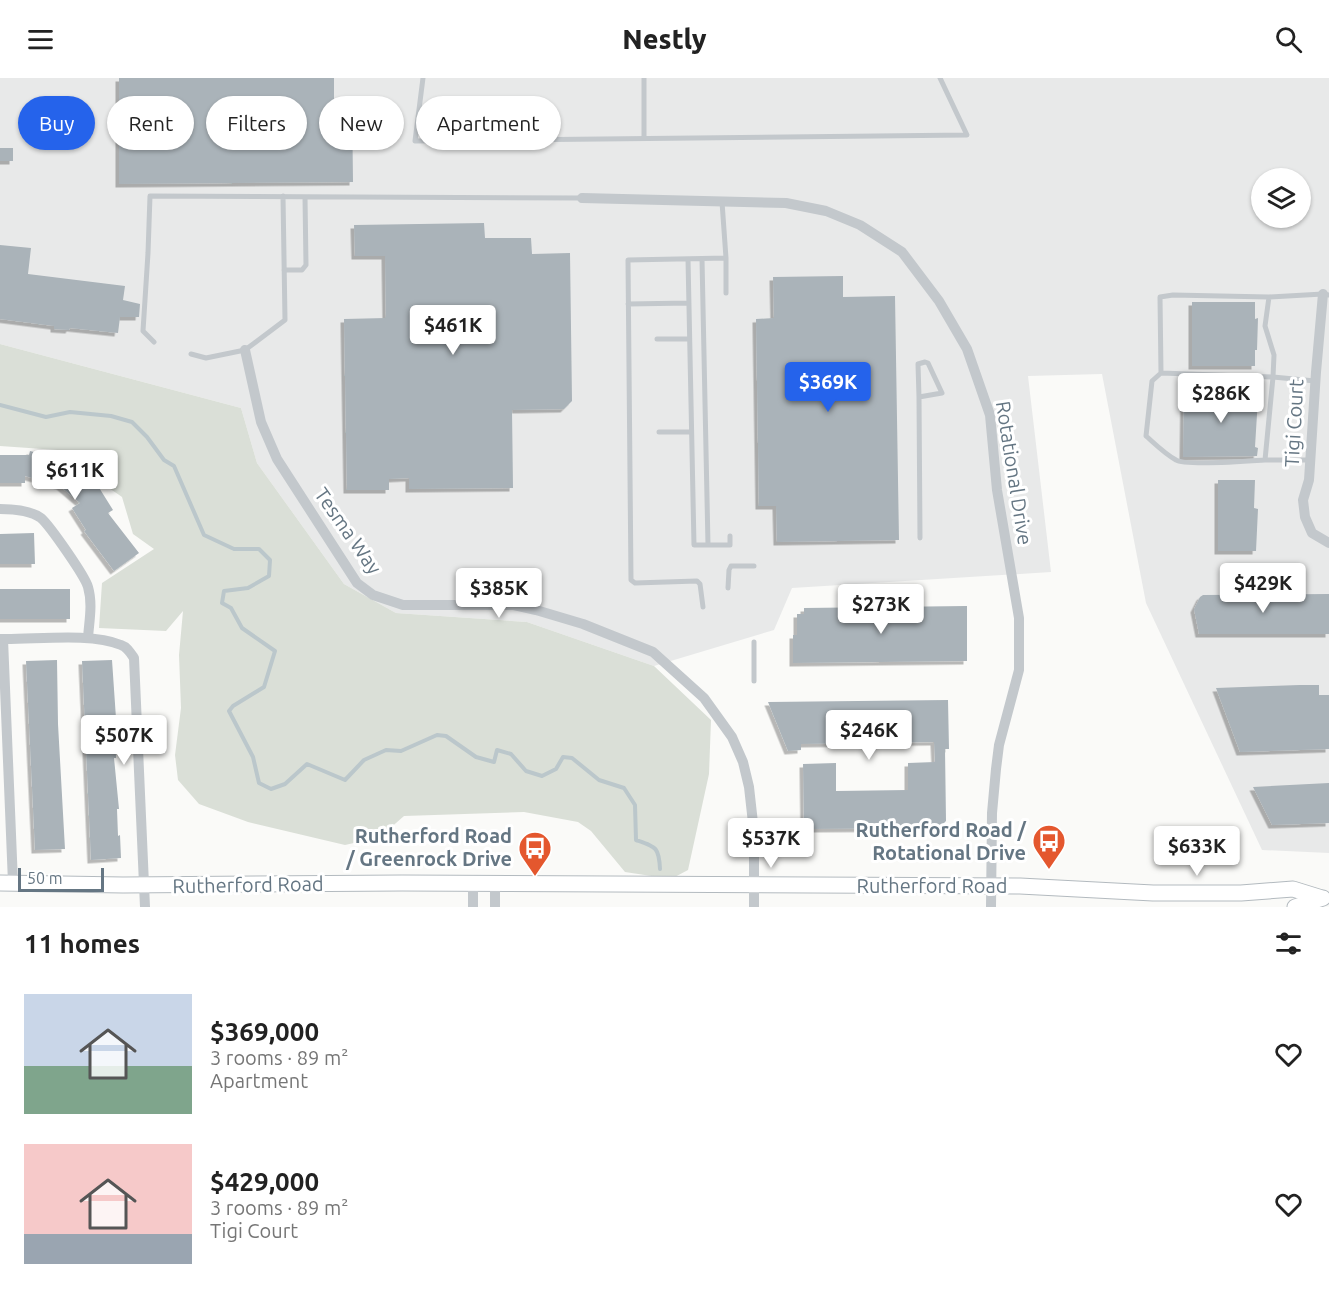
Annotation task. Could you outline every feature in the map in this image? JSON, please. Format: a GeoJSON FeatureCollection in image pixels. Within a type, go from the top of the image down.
{"type":"FeatureCollection","features":[{"type":"Feature","properties":{"kind":"main road","name":"Rutherford Road"},"geometry":{"type":"LineString","coordinates":[[6,883],[992,886],[1153,894],[1241,893],[1293,889],[1326,898]]}},
{"type":"Feature","properties":{"kind":"main road","name":"Rutherford Road"},"geometry":{"type":"LineString","coordinates":[[1295,907],[1326,898]]}},
{"type":"Feature","properties":{"kind":"street","name":"Rotational Drive"},"geometry":{"type":"LineString","coordinates":[[582,198],[786,203],[826,211],[860,225],[902,252],[939,301],[967,349],[990,415],[997,490],[1019,618],[1019,670],[999,745],[996,769],[992,813],[991,907]]}},
{"type":"Feature","properties":{"kind":"street","name":"Tigi Court"},"geometry":{"type":"LineString","coordinates":[[1326,294],[1315,381],[1309,480],[1303,500],[1305,517],[1312,533],[1329,543]]}},
{"type":"Feature","properties":{"kind":"street","name":"Tesma Way"},"geometry":{"type":"LineString","coordinates":[[245,350],[261,422],[277,459],[357,583],[373,595],[403,605],[514,605],[583,624],[653,652],[704,698],[732,737],[749,787],[754,832],[754,907]]}},
{"type":"Feature","properties":{"kind":"street"},"geometry":{"type":"LineString","coordinates":[[0,509],[20,511],[40,519],[84,576],[89,588],[91,604],[88,638]]}},
{"type":"Feature","properties":{"kind":"street"},"geometry":{"type":"LineString","coordinates":[[6,883],[2,639],[88,638],[123,645],[134,658],[145,907]]}},
{"type":"Feature","properties":{"kind":"street"},"geometry":{"type":"LineString","coordinates":[[473,883],[473,907]]}},
{"type":"Feature","properties":{"kind":"street"},"geometry":{"type":"LineString","coordinates":[[495,883],[495,907]]}},
{"type":"Feature","properties":{"kind":"lane"},"geometry":{"type":"LineString","coordinates":[[423,78],[415,141],[967,135],[940,78]]}},
{"type":"Feature","properties":{"kind":"lane"},"geometry":{"type":"LineString","coordinates":[[644,78],[644,138]]}},
{"type":"Feature","properties":{"kind":"lane"},"geometry":{"type":"LineString","coordinates":[[154,342],[143,331],[150,196],[582,198]]}},
{"type":"Feature","properties":{"kind":"lane"},"geometry":{"type":"LineString","coordinates":[[191,354],[206,358],[245,350],[285,320],[283,196]]}},
{"type":"Feature","properties":{"kind":"lane"},"geometry":{"type":"LineString","coordinates":[[284,270],[302,270],[306,265],[305,197]]}},
{"type":"Feature","properties":{"kind":"lane"},"geometry":{"type":"LineString","coordinates":[[722,202],[726,293]]}},
{"type":"Feature","properties":{"kind":"lane"},"geometry":{"type":"LineString","coordinates":[[703,607],[700,584],[697,581],[635,583],[631,580],[628,260],[726,258]]}},
{"type":"Feature","properties":{"kind":"lane"},"geometry":{"type":"LineString","coordinates":[[688,259],[694,545],[730,545],[730,536]]}},
{"type":"Feature","properties":{"kind":"lane"},"geometry":{"type":"LineString","coordinates":[[702,259],[708,545]]}},
{"type":"Feature","properties":{"kind":"lane"},"geometry":{"type":"LineString","coordinates":[[1161,373],[1160,297],[1173,295],[1269,297],[1326,294]]}},
{"type":"Feature","properties":{"kind":"lane"},"geometry":{"type":"LineString","coordinates":[[1265,460],[1274,355],[1265,326],[1269,297]]}},
{"type":"Feature","properties":{"kind":"lane"},"geometry":{"type":"LineString","coordinates":[[628,304],[689,303]]}},
{"type":"Feature","properties":{"kind":"lane"},"geometry":{"type":"LineString","coordinates":[[657,339],[689,339]]}},
{"type":"Feature","properties":{"kind":"lane"},"geometry":{"type":"LineString","coordinates":[[920,397],[942,393],[928,363],[920,362],[918,364],[920,538]]}},
{"type":"Feature","properties":{"kind":"lane"},"geometry":{"type":"LineString","coordinates":[[1310,460],[1178,462],[1146,436],[1152,381],[1161,373],[1273,377],[1315,381]]}},
{"type":"Feature","properties":{"kind":"lane"},"geometry":{"type":"LineString","coordinates":[[659,432],[691,432]]}},
{"type":"Feature","properties":{"kind":"lane"},"geometry":{"type":"LineString","coordinates":[[728,588],[731,566],[754,566]]}},
{"type":"Feature","properties":{"kind":"lane"},"geometry":{"type":"LineString","coordinates":[[754,642],[754,681]]}},
{"type":"Feature","properties":{"kind":"shaded area"},"geometry":{"type":"Polygon","coordinates":[[[0,78],[1329,78],[1329,853],[1262,850],[1146,603],[1102,374],[1028,376],[1051,572],[792,588],[774,630],[654,666],[527,622],[396,613],[344,584],[257,463],[241,408],[0,344],[0,78]]]}},
{"type":"Feature","properties":{"kind":"shaded area"},"geometry":{"type":"Polygon","coordinates":[[[0,344],[241,408],[257,463],[344,584],[396,613],[527,622],[654,666],[711,720],[709,774],[688,870],[671,879],[625,872],[591,831],[578,822],[524,812],[404,816],[380,837],[345,845],[248,822],[199,804],[178,780],[175,755],[181,708],[179,655],[183,611],[166,631],[99,628],[102,583],[154,549],[133,534],[122,497],[109,488],[86,452],[0,446],[0,344]]]}},
{"type":"Feature","properties":{"kind":"building"},"geometry":{"type":"Polygon","coordinates":[[[119,78],[334,78],[334,96],[319,96],[319,150],[353,150],[353,182],[119,184],[119,150],[194,150],[194,96],[119,96],[119,78]]]}},
{"type":"Feature","properties":{"kind":"building"},"geometry":{"type":"Polygon","coordinates":[[[0,148],[13,148],[13,161],[0,161],[0,148]]]}},
{"type":"Feature","properties":{"kind":"building"},"geometry":{"type":"Polygon","coordinates":[[[484,223],[485,238],[531,238],[532,254],[570,253],[572,401],[564,409],[512,410],[513,488],[409,489],[409,478],[389,479],[389,490],[347,490],[344,319],[386,318],[385,256],[355,256],[354,225],[484,223]]]}},
{"type":"Feature","properties":{"kind":"building"},"geometry":{"type":"Polygon","coordinates":[[[0,245],[31,248],[28,274],[125,286],[123,300],[140,304],[139,317],[120,317],[118,333],[70,328],[69,330],[54,329],[54,326],[0,319],[0,245]]]}},
{"type":"Feature","properties":{"kind":"building"},"geometry":{"type":"Polygon","coordinates":[[[843,276],[843,297],[895,296],[899,540],[777,542],[776,506],[759,506],[756,319],[774,318],[773,277],[843,276]]]}},
{"type":"Feature","properties":{"kind":"building"},"geometry":{"type":"Polygon","coordinates":[[[1192,302],[1255,302],[1255,319],[1258,318],[1255,366],[1192,366],[1192,302]]]}},
{"type":"Feature","properties":{"kind":"building"},"geometry":{"type":"Polygon","coordinates":[[[1229,388],[1262,390],[1261,398],[1258,398],[1255,447],[1258,448],[1257,456],[1183,457],[1184,390],[1198,389],[1203,401],[1229,388]]]}},
{"type":"Feature","properties":{"kind":"building"},"geometry":{"type":"Polygon","coordinates":[[[30,451],[68,461],[98,486],[113,510],[108,513],[139,553],[114,571],[84,531],[86,530],[72,508],[80,503],[60,486],[25,476],[25,483],[0,483],[0,455],[29,455],[30,451]]]}},
{"type":"Feature","properties":{"kind":"building"},"geometry":{"type":"Polygon","coordinates":[[[1218,480],[1255,480],[1254,508],[1258,509],[1256,551],[1218,551],[1218,480]]]}},
{"type":"Feature","properties":{"kind":"building"},"geometry":{"type":"Polygon","coordinates":[[[34,533],[35,564],[0,564],[0,534],[34,533]]]}},
{"type":"Feature","properties":{"kind":"building"},"geometry":{"type":"Polygon","coordinates":[[[0,589],[70,589],[70,619],[0,619],[0,589]]]}},
{"type":"Feature","properties":{"kind":"building"},"geometry":{"type":"Polygon","coordinates":[[[1329,594],[1329,634],[1199,634],[1194,609],[1203,595],[1329,594]]]}},
{"type":"Feature","properties":{"kind":"building"},"geometry":{"type":"Polygon","coordinates":[[[967,606],[967,661],[793,663],[793,635],[797,635],[797,614],[804,614],[804,608],[967,606]]]}},
{"type":"Feature","properties":{"kind":"building"},"geometry":{"type":"Polygon","coordinates":[[[57,660],[65,849],[35,850],[26,661],[57,660]]]}},
{"type":"Feature","properties":{"kind":"building"},"geometry":{"type":"Polygon","coordinates":[[[112,660],[117,733],[115,734],[116,758],[114,758],[121,858],[91,860],[82,661],[112,660]]]}},
{"type":"Feature","properties":{"kind":"building"},"geometry":{"type":"Polygon","coordinates":[[[1319,685],[1319,695],[1329,695],[1329,749],[1240,752],[1216,688],[1319,685]]]}},
{"type":"Feature","properties":{"kind":"building"},"geometry":{"type":"Polygon","coordinates":[[[948,700],[949,749],[945,749],[946,821],[939,828],[809,829],[804,826],[803,764],[836,763],[836,791],[908,790],[908,763],[935,762],[934,742],[801,744],[801,750],[788,751],[768,702],[948,700]]]}},
{"type":"Feature","properties":{"kind":"building"},"geometry":{"type":"Polygon","coordinates":[[[1329,783],[1329,823],[1272,825],[1253,787],[1329,783]]]}},
{"type":"Feature","properties":{"kind":"waterway"},"geometry":{"type":"LineString","coordinates":[[0,405],[46,417],[70,412],[111,416],[132,422],[147,437],[164,460],[174,466],[204,535],[234,549],[259,549],[270,560],[269,576],[248,588],[224,591],[222,603],[231,608],[242,628],[275,651],[264,687],[233,706],[229,711],[253,757],[259,783],[271,789],[285,784],[307,764],[345,780],[364,760],[386,750],[401,751],[437,735],[446,736],[476,757],[494,762],[497,750],[511,754],[526,771],[542,776],[556,769],[563,757],[572,758],[599,780],[624,788],[635,805],[636,840],[655,849],[659,856],[660,869]]}},
{"type":"Feature","properties":{"kind":"place","name":"Rutherford Road / Rotational Drive"},"geometry":{"type":"Point","coordinates":[1049,870]}},
{"type":"Feature","properties":{"kind":"place","name":"Rutherford Road / Greenrock Drive"},"geometry":{"type":"Point","coordinates":[535,877]}}]}
